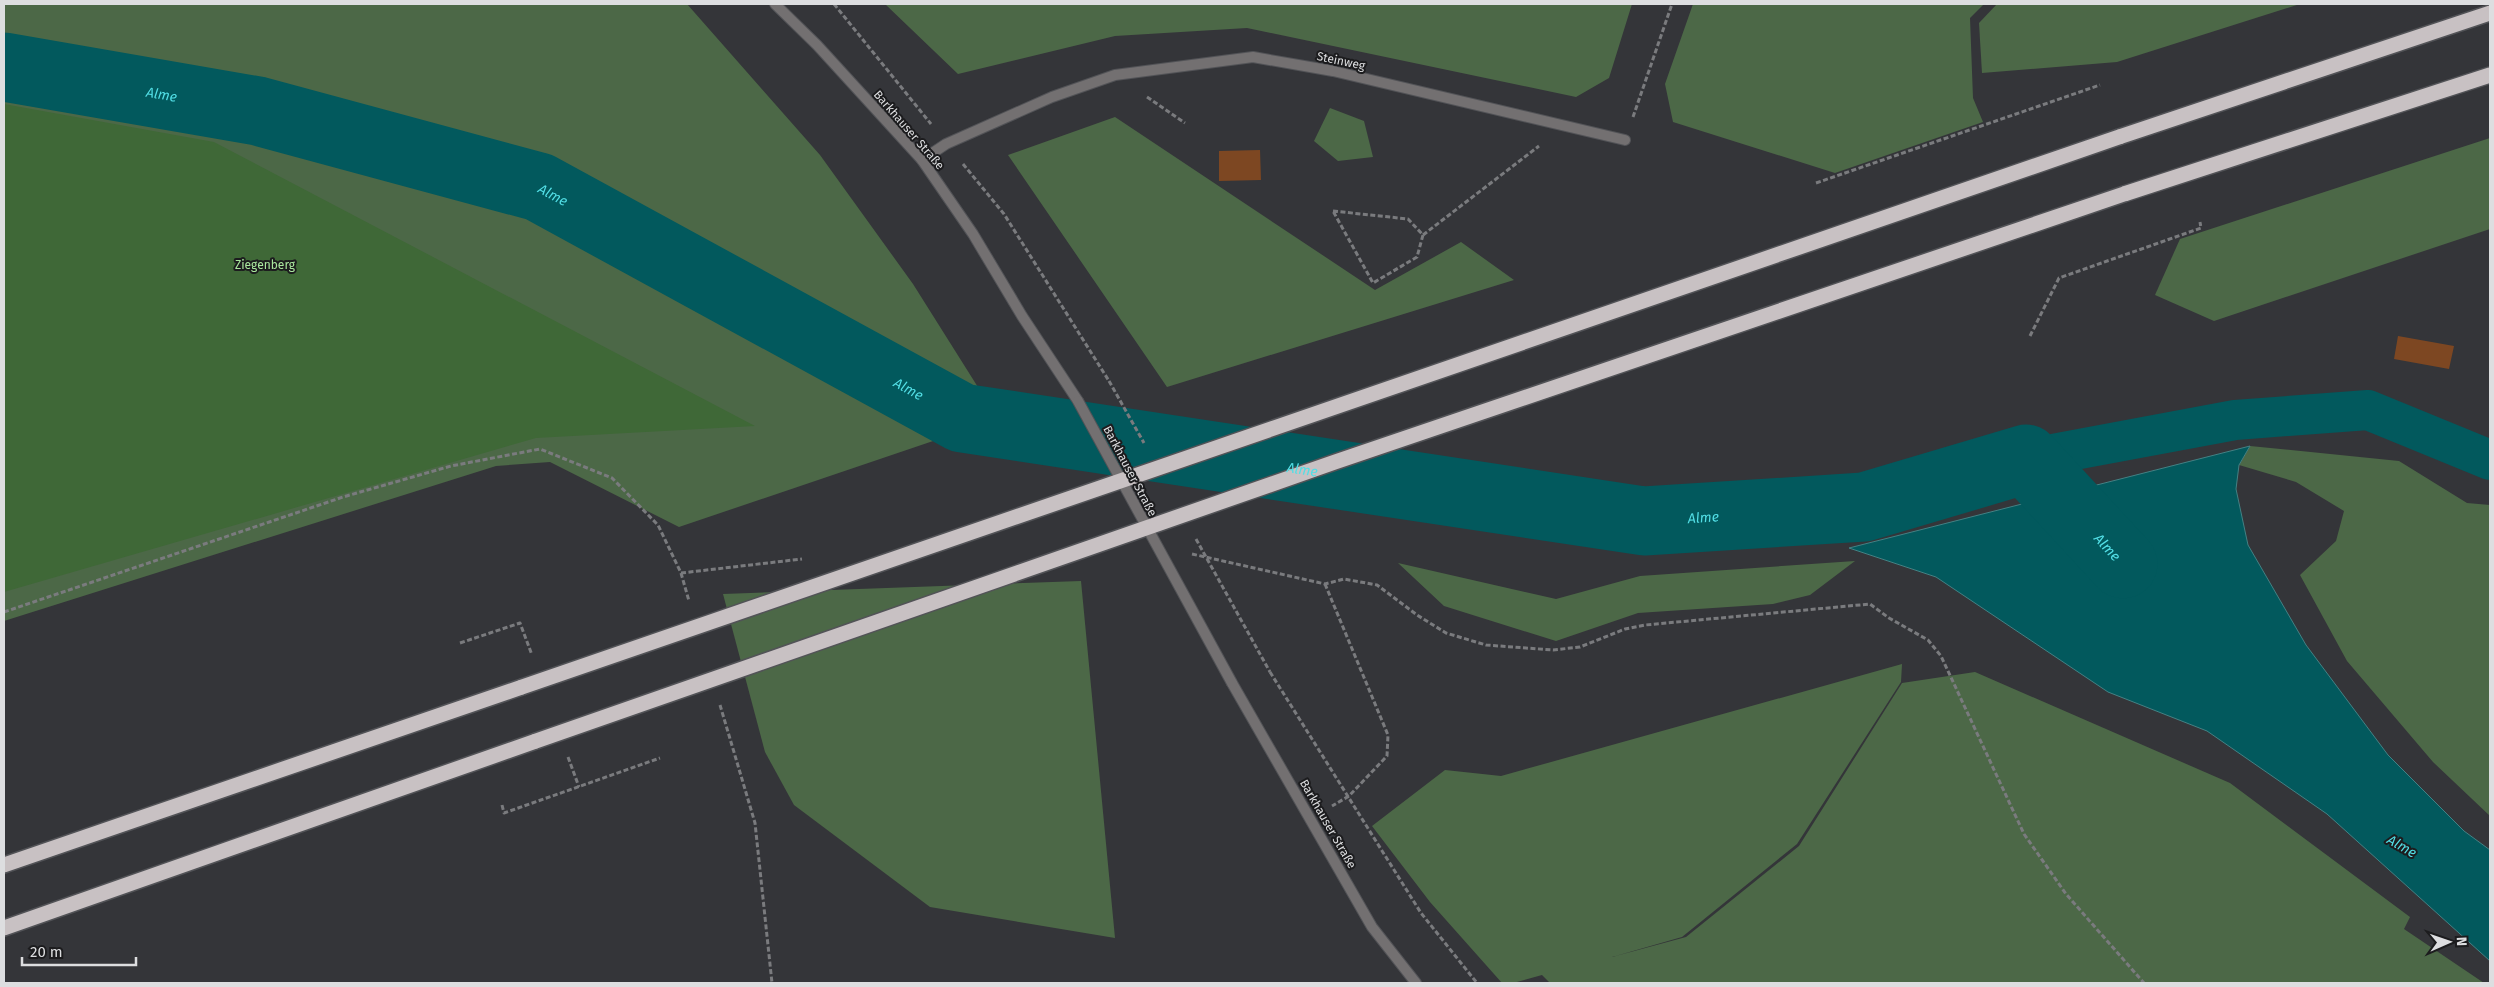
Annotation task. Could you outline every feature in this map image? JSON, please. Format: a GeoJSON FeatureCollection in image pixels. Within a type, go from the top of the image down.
{"type":"FeatureCollection","features":[{"type":"Feature","properties":{"kind":"highway"},"geometry":{"type":"LineString","coordinates":[[4,865],[2119,137],[2490,12]]}},
{"type":"Feature","properties":{"kind":"highway"},"geometry":{"type":"LineString","coordinates":[[4,928],[1344,459],[2124,194],[2490,75]]}},
{"type":"Feature","properties":{"kind":"street","name":"Barkhauser Straße"},"geometry":{"type":"LineString","coordinates":[[775,4],[817,45],[922,160],[973,234],[1022,316],[1078,400],[1232,683],[1372,927],[1416,983]]}},
{"type":"Feature","properties":{"kind":"street","name":"Steinweg"},"geometry":{"type":"LineString","coordinates":[[922,160],[946,144],[1052,97],[1115,75],[1253,57],[1333,71],[1625,140]]}},
{"type":"Feature","properties":{"kind":"path"},"geometry":{"type":"LineString","coordinates":[[834,4],[1004,214],[1109,380]]}},
{"type":"Feature","properties":{"kind":"path"},"geometry":{"type":"LineString","coordinates":[[1625,140],[1672,4]]}},
{"type":"Feature","properties":{"kind":"path"},"geometry":{"type":"LineString","coordinates":[[1115,75],[1185,122]]}},
{"type":"Feature","properties":{"kind":"path"},"geometry":{"type":"LineString","coordinates":[[1816,183],[2100,86]]}},
{"type":"Feature","properties":{"kind":"path"},"geometry":{"type":"LineString","coordinates":[[1423,235],[1408,219],[1333,211],[1373,283],[1417,256],[1423,235],[1548,139],[1553,124]]}},
{"type":"Feature","properties":{"kind":"path"},"geometry":{"type":"LineString","coordinates":[[2030,336],[2060,278],[2201,228],[2200,222]]}},
{"type":"Feature","properties":{"kind":"path"},"geometry":{"type":"LineString","coordinates":[[4,612],[343,497],[451,466],[540,448],[612,478],[658,525],[681,573],[692,610]]}},
{"type":"Feature","properties":{"kind":"path"},"geometry":{"type":"LineString","coordinates":[[681,573],[806,559]]}},
{"type":"Feature","properties":{"kind":"path"},"geometry":{"type":"LineString","coordinates":[[1355,789],[1387,756],[1388,735],[1325,584],[1344,579],[1377,585],[1416,615],[1446,633],[1486,645],[1530,649],[1580,647],[1625,629],[1645,625],[1870,604],[1889,618],[1928,640],[1941,656],[2024,834],[2066,894],[2144,983]]}},
{"type":"Feature","properties":{"kind":"path"},"geometry":{"type":"LineString","coordinates":[[460,643],[520,623]]}},
{"type":"Feature","properties":{"kind":"path"},"geometry":{"type":"LineString","coordinates":[[1270,672],[1421,913],[1477,983]]}},
{"type":"Feature","properties":{"kind":"path"},"geometry":{"type":"LineString","coordinates":[[719,703],[755,823],[772,983]]}},
{"type":"Feature","properties":{"kind":"path"},"geometry":{"type":"LineString","coordinates":[[502,805],[504,813],[660,758]]}},
{"type":"Feature","properties":{"kind":"green space","name":"Ziegenberg"},"geometry":{"type":"Polygon","coordinates":[[[4,4],[687,4],[820,155],[913,284],[998,419],[679,527],[550,462],[496,466],[4,621],[4,4]]]}},
{"type":"Feature","properties":{"kind":"green space"},"geometry":{"type":"Polygon","coordinates":[[[885,4],[1632,4],[1609,78],[1576,97],[1247,28],[1115,36],[958,74],[885,4]]]}},
{"type":"Feature","properties":{"kind":"green space"},"geometry":{"type":"Polygon","coordinates":[[[1693,4],[1984,4],[1970,18],[1973,98],[1983,122],[1835,173],[1673,122],[1665,84],[1693,4]]]}},
{"type":"Feature","properties":{"kind":"green space"},"geometry":{"type":"Polygon","coordinates":[[[1997,4],[2300,4],[2117,62],[1982,73],[1979,23],[1997,4]]]}},
{"type":"Feature","properties":{"kind":"green space","name":"Ziegenberg"},"geometry":{"type":"Polygon","coordinates":[[[4,104],[214,142],[755,426],[536,438],[4,592],[4,104]]]}},
{"type":"Feature","properties":{"kind":"green space"},"geometry":{"type":"Polygon","coordinates":[[[1330,108],[1364,121],[1373,157],[1338,161],[1314,141],[1330,108]]]}},
{"type":"Feature","properties":{"kind":"green space"},"geometry":{"type":"Polygon","coordinates":[[[1115,117],[1375,290],[1461,242],[1514,280],[1167,387],[1008,155],[1115,117]]]}},
{"type":"Feature","properties":{"kind":"green space"},"geometry":{"type":"Polygon","coordinates":[[[2490,138],[2490,229],[2214,321],[2155,295],[2180,239],[2490,138]]]}},
{"type":"Feature","properties":{"kind":"green space"},"geometry":{"type":"Polygon","coordinates":[[[2250,446],[2399,461],[2467,503],[2490,505],[2490,816],[2433,762],[2347,661],[2300,575],[2336,541],[2344,511],[2296,482],[2239,465],[2250,446]]]}},
{"type":"Feature","properties":{"kind":"green space"},"geometry":{"type":"Polygon","coordinates":[[[1855,561],[1810,595],[1773,604],[1638,613],[1556,641],[1444,606],[1398,563],[1556,599],[1640,576],[1855,561]]]}},
{"type":"Feature","properties":{"kind":"green space"},"geometry":{"type":"Polygon","coordinates":[[[1081,581],[1115,938],[930,907],[794,805],[765,752],[723,594],[1081,581]]]}},
{"type":"Feature","properties":{"kind":"green space"},"geometry":{"type":"Polygon","coordinates":[[[1902,664],[1901,682],[1797,844],[1682,937],[1612,957],[1686,937],[1799,846],[1902,683],[1975,672],[2230,783],[2410,917],[2404,929],[2484,983],[1550,983],[1542,975],[1513,983],[1502,983],[1430,902],[1372,826],[1445,770],[1501,776],[1902,664]]]}},
{"type":"Feature","properties":{"kind":"water"},"geometry":{"type":"Polygon","coordinates":[[[2250,446],[2239,465],[2236,489],[2248,545],[2306,645],[2388,755],[2464,831],[2490,850],[2490,961],[2327,814],[2207,731],[2108,692],[1936,577],[1849,548],[2250,446]]]}},
{"type":"Feature","properties":{"kind":"building"},"geometry":{"type":"Polygon","coordinates":[[[1260,150],[1261,180],[1219,181],[1219,151],[1260,150]]]}},
{"type":"Feature","properties":{"kind":"building"},"geometry":{"type":"Polygon","coordinates":[[[2398,336],[2454,346],[2449,369],[2394,359],[2398,336]]]}},
{"type":"Feature","properties":{"kind":"waterway","name":"Alme"},"geometry":{"type":"LineString","coordinates":[[4,67],[258,111],[539,187],[962,418],[1644,521],[1864,507],[2026,459],[2123,564]]}},
{"type":"Feature","properties":{"kind":"waterway"},"geometry":{"type":"LineString","coordinates":[[2026,459],[2235,420],[2368,410],[2490,460]]}}]}
